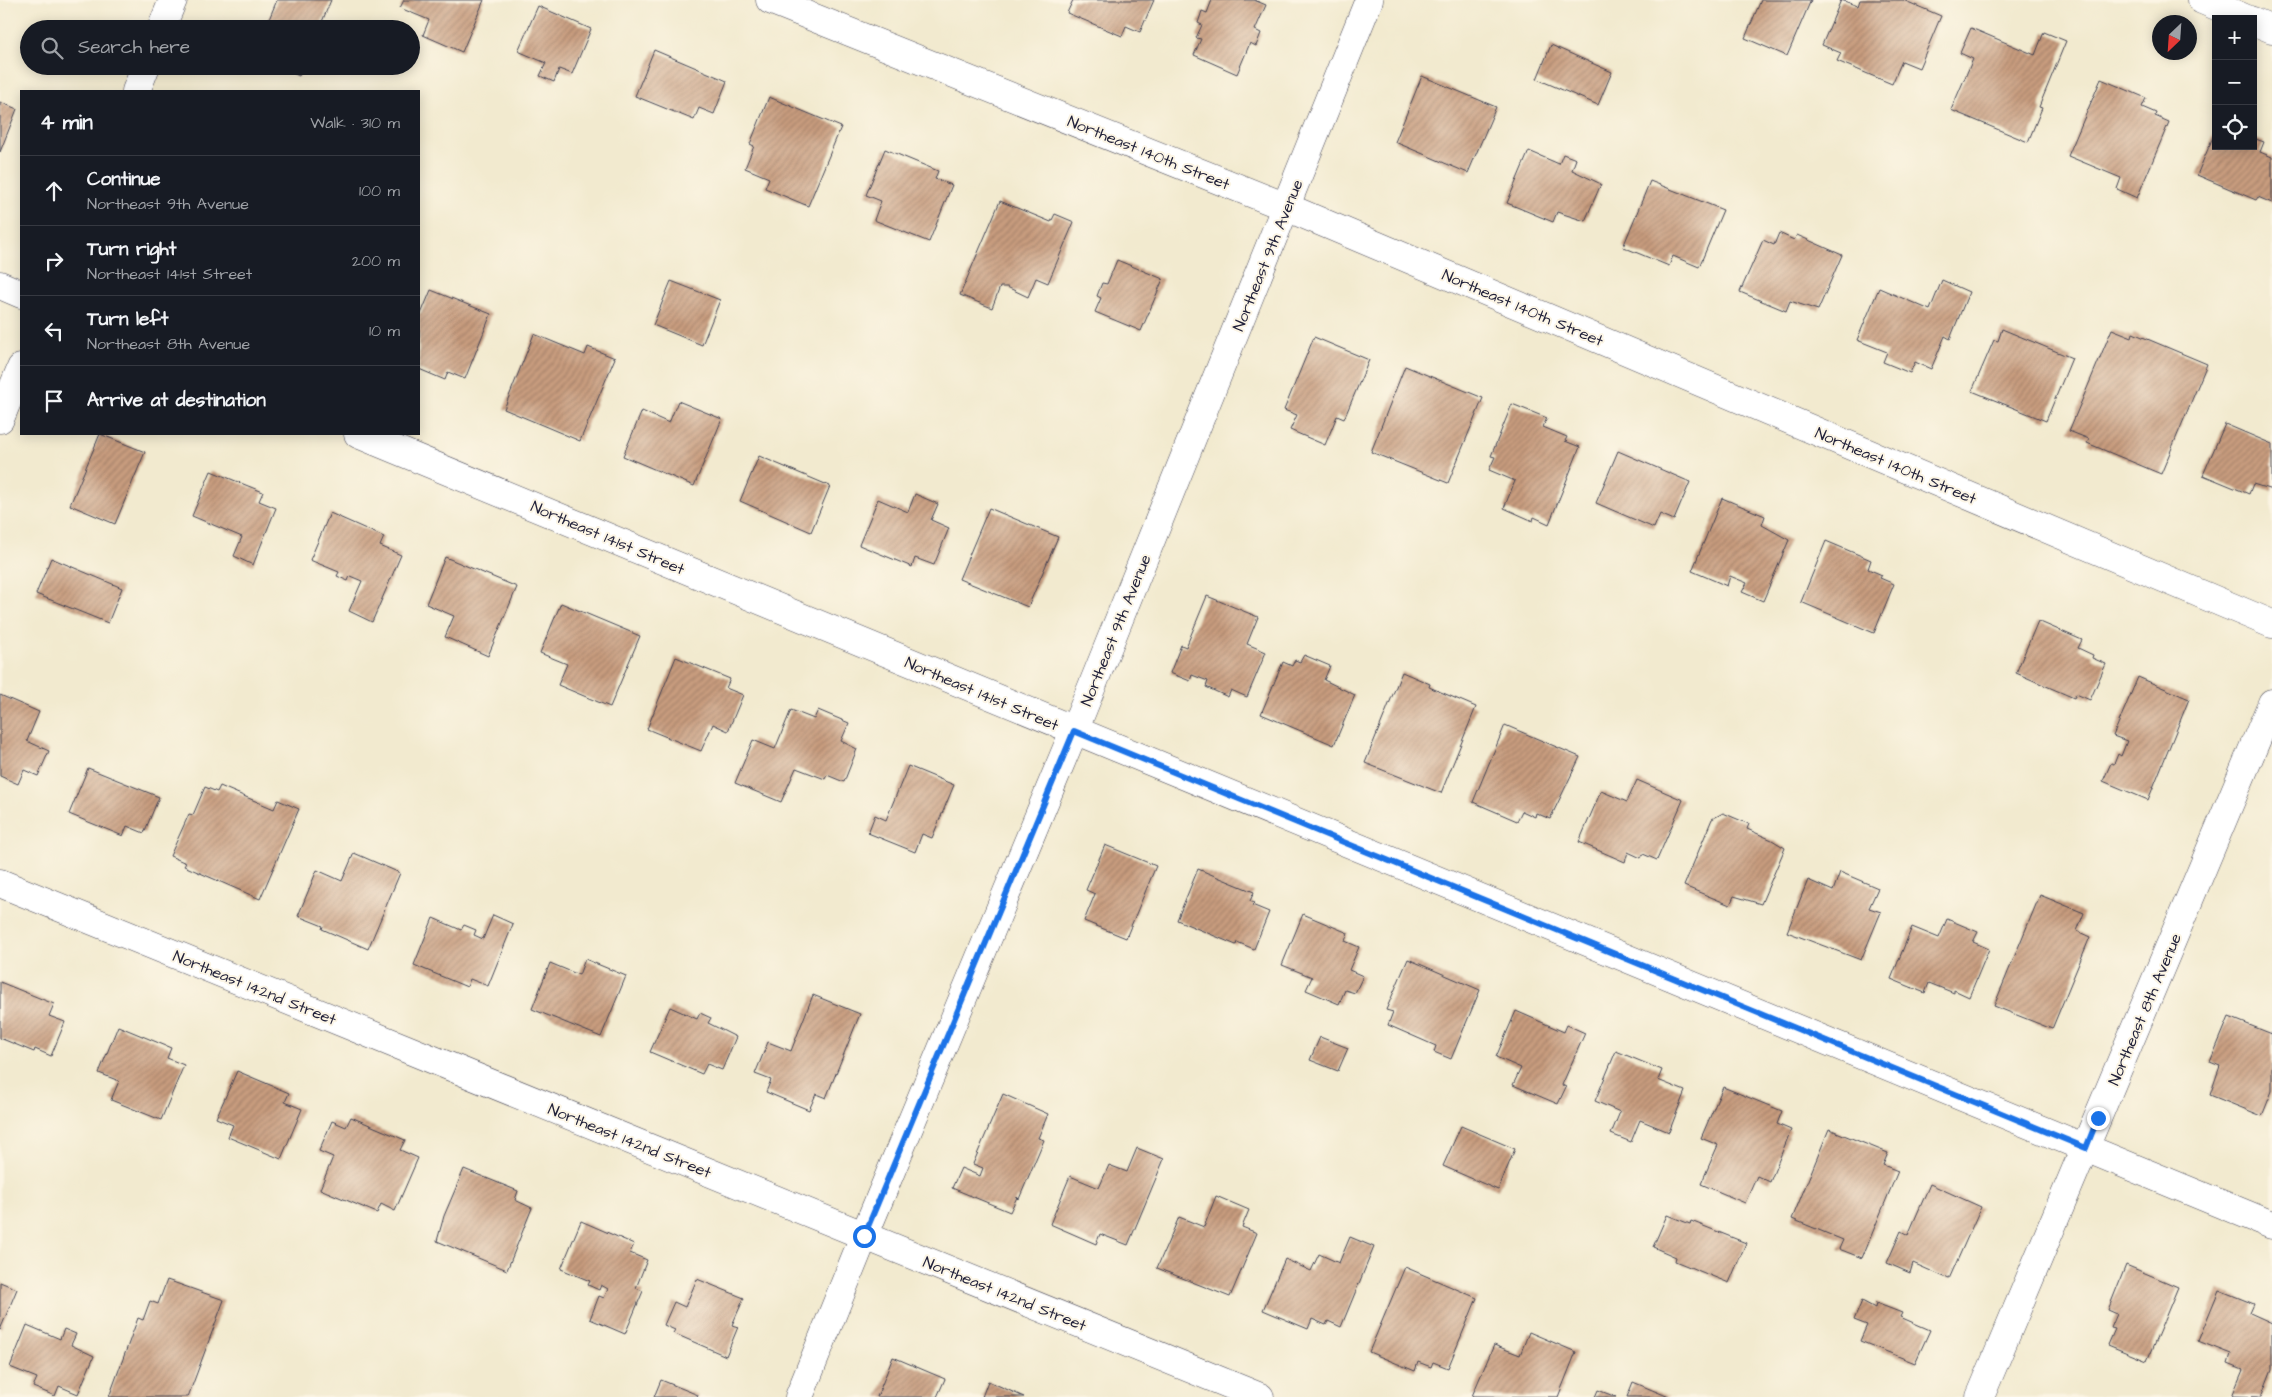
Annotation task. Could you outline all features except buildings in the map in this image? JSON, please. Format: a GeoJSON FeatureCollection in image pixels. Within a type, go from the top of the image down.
{"type":"FeatureCollection","features":[{"type":"Feature","properties":{"kind":"street"},"geometry":{"type":"LineString","coordinates":[[165,20],[173,0]]}},
{"type":"Feature","properties":{"kind":"street","name":"Northeast 140th Street"},"geometry":{"type":"LineString","coordinates":[[770,0],[1286,207],[2272,624]]}},
{"type":"Feature","properties":{"kind":"street","name":"Northeast 9th Avenue"},"geometry":{"type":"LineString","coordinates":[[799,1397],[1074,731],[1369,0]]}},
{"type":"Feature","properties":{"kind":"street"},"geometry":{"type":"LineString","coordinates":[[2202,0],[2238,15]]}},
{"type":"Feature","properties":{"kind":"street"},"geometry":{"type":"LineString","coordinates":[[2257,23],[2272,29]]}},
{"type":"Feature","properties":{"kind":"street"},"geometry":{"type":"LineString","coordinates":[[136,90],[142,75]]}},
{"type":"Feature","properties":{"kind":"street"},"geometry":{"type":"LineString","coordinates":[[0,285],[20,294]]}},
{"type":"Feature","properties":{"kind":"street"},"geometry":{"type":"LineString","coordinates":[[0,420],[20,370]]}},
{"type":"Feature","properties":{"kind":"street","name":"Northeast 141st Street"},"geometry":{"type":"LineString","coordinates":[[360,435],[2272,1225]]}},
{"type":"Feature","properties":{"kind":"street","name":"Northeast 8th Avenue"},"geometry":{"type":"LineString","coordinates":[[1980,1397],[2272,703]]}},
{"type":"Feature","properties":{"kind":"street","name":"Northeast 142nd Street"},"geometry":{"type":"LineString","coordinates":[[0,883],[1260,1397]]}},
{"type":"Feature","properties":{"kind":"route"},"geometry":{"type":"LineString","coordinates":[[864,1236],[1074,731],[2086,1148],[2098,1118]]}}]}
